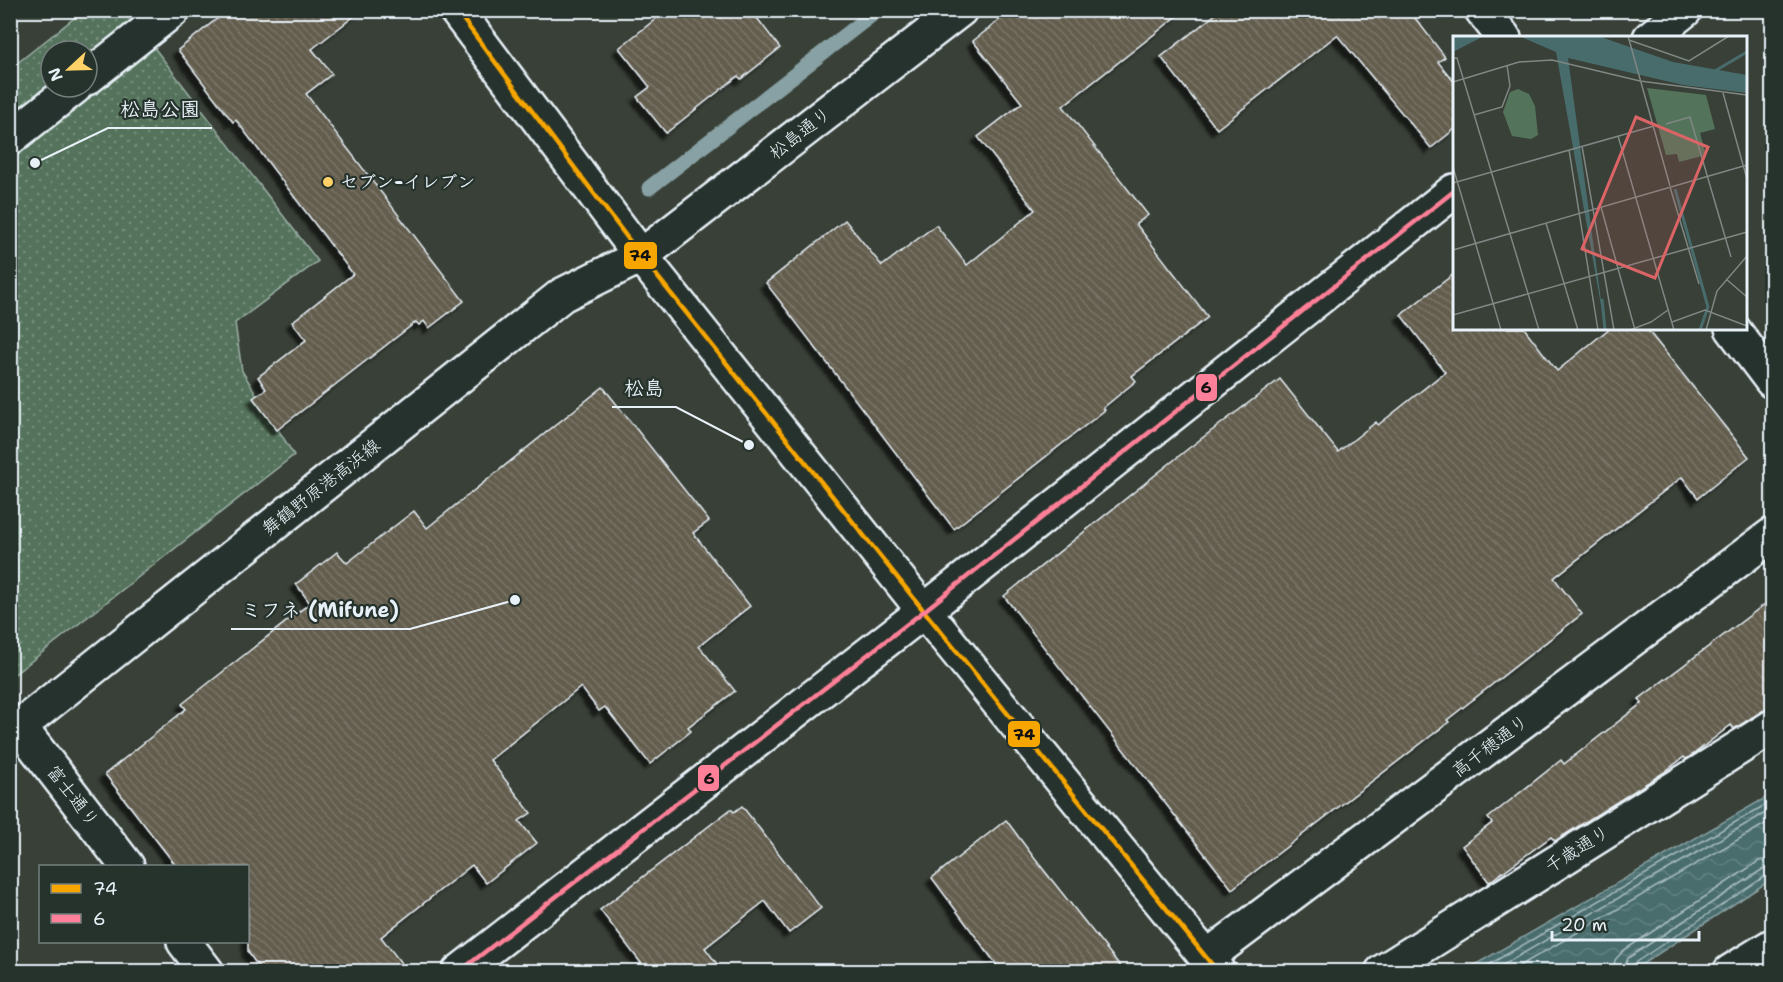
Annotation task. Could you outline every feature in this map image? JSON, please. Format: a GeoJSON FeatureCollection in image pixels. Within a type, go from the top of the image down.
{"type":"FeatureCollection","features":[{"type":"Feature","properties":{"kind":"main road"},"geometry":{"type":"LineString","coordinates":[[99,69],[173,10]]}},
{"type":"Feature","properties":{"kind":"main road"},"geometry":{"type":"LineString","coordinates":[[456,10],[641,256],[924,611],[1213,964]]}},
{"type":"Feature","properties":{"kind":"main road","name":"松島通り"},"geometry":{"type":"LineString","coordinates":[[641,256],[960,10]]}},
{"type":"Feature","properties":{"kind":"main road"},"geometry":{"type":"LineString","coordinates":[[1482,10],[1502,36]]}},
{"type":"Feature","properties":{"kind":"main road"},"geometry":{"type":"LineString","coordinates":[[1652,36],[1685,10]]}},
{"type":"Feature","properties":{"kind":"main road"},"geometry":{"type":"LineString","coordinates":[[10,138],[60,99]]}},
{"type":"Feature","properties":{"kind":"main road"},"geometry":{"type":"LineString","coordinates":[[459,972],[924,611],[1453,193]]}},
{"type":"Feature","properties":{"kind":"main road","name":"舞鶴野原港高浜線"},"geometry":{"type":"LineString","coordinates":[[15,730],[562,295],[641,256]]}},
{"type":"Feature","properties":{"kind":"main road"},"geometry":{"type":"LineString","coordinates":[[1734,330],[1773,381]]}},
{"type":"Feature","properties":{"kind":"main road","name":"高千穂通り"},"geometry":{"type":"LineString","coordinates":[[1213,964],[1773,534]]}},
{"type":"Feature","properties":{"kind":"main road","name":"千歳通り"},"geometry":{"type":"LineString","coordinates":[[1382,972],[1773,727]]}},
{"type":"Feature","properties":{"kind":"main road","name":"富士通り"},"geometry":{"type":"LineString","coordinates":[[15,730],[125,865]]}},
{"type":"Feature","properties":{"kind":"main road"},"geometry":{"type":"LineString","coordinates":[[185,943],[207,972]]}},
{"type":"Feature","properties":{"kind":"main road"},"geometry":{"type":"LineString","coordinates":[[1730,972],[1773,946]]}},
{"type":"Feature","properties":{"kind":"green space"},"geometry":{"type":"Polygon","coordinates":[[[83,11],[126,11],[318,261],[235,323],[242,371],[294,455],[11,677],[11,68],[39,46],[39,99],[99,99],[99,39],[48,39],[83,11]]]}},
{"type":"Feature","properties":{"kind":"water"},"geometry":{"type":"Polygon","coordinates":[[[1772,794],[1772,879],[1632,971],[1464,971],[1772,794]]]}},
{"type":"Feature","properties":{"kind":"building"},"geometry":{"type":"Polygon","coordinates":[[[228,10],[362,10],[312,49],[332,74],[306,94],[464,301],[429,328],[424,321],[419,325],[416,322],[277,430],[253,398],[266,389],[258,377],[306,340],[292,322],[353,274],[236,120],[233,122],[178,50],[228,10]]]}},
{"type":"Feature","properties":{"kind":"building"},"geometry":{"type":"Polygon","coordinates":[[[667,10],[751,10],[780,48],[741,79],[738,76],[666,133],[637,97],[650,87],[619,48],[667,10]]]}},
{"type":"Feature","properties":{"kind":"building"},"geometry":{"type":"Polygon","coordinates":[[[1012,10],[1185,10],[1063,106],[1148,215],[1136,224],[1208,317],[1132,376],[1136,381],[1103,408],[1105,410],[954,529],[766,283],[845,220],[882,266],[936,225],[967,265],[1035,210],[978,137],[1022,103],[973,41],[1012,10]]]}},
{"type":"Feature","properties":{"kind":"building"},"geometry":{"type":"Polygon","coordinates":[[[1221,10],[1409,10],[1445,57],[1438,62],[1453,81],[1453,131],[1431,148],[1337,35],[1217,129],[1161,57],[1221,10]]]}},
{"type":"Feature","properties":{"kind":"building"},"geometry":{"type":"Polygon","coordinates":[[[1453,275],[1453,330],[1526,330],[1557,371],[1608,330],[1648,330],[1749,457],[1698,498],[1682,477],[1554,578],[1582,614],[1447,720],[1449,722],[1232,889],[1004,596],[1189,448],[1280,379],[1338,452],[1376,422],[1378,425],[1445,372],[1401,315],[1453,275]]]}},
{"type":"Feature","properties":{"kind":"building"},"geometry":{"type":"Polygon","coordinates":[[[603,387],[709,521],[693,533],[750,606],[699,646],[735,691],[688,727],[691,731],[650,764],[605,707],[599,711],[581,687],[490,760],[531,813],[519,821],[537,843],[486,883],[472,865],[381,937],[408,972],[262,972],[248,952],[249,865],[175,865],[105,774],[186,709],[182,704],[310,603],[296,584],[337,552],[347,563],[414,511],[427,528],[603,387]]]}},
{"type":"Feature","properties":{"kind":"building"},"geometry":{"type":"Polygon","coordinates":[[[1773,598],[1773,708],[1762,711],[1734,729],[1731,725],[1686,759],[1684,757],[1663,773],[1555,841],[1551,837],[1489,882],[1462,846],[1492,823],[1488,818],[1561,760],[1564,764],[1642,703],[1639,699],[1773,598]]]}},
{"type":"Feature","properties":{"kind":"building"},"geometry":{"type":"Polygon","coordinates":[[[742,806],[821,908],[789,933],[765,901],[705,948],[723,972],[648,972],[600,910],[731,809],[734,812],[742,806]]]}},
{"type":"Feature","properties":{"kind":"building"},"geometry":{"type":"Polygon","coordinates":[[[1006,820],[1125,972],[1002,972],[932,878],[1006,820]]]}},
{"type":"Feature","properties":{"kind":"waterway"},"geometry":{"type":"LineString","coordinates":[[649,188],[878,10]]}},
{"type":"Feature","properties":{"kind":"transit line","name":"74"},"geometry":{"type":"LineString","coordinates":[[456,10],[641,256],[924,611],[1218,972]]}},
{"type":"Feature","properties":{"kind":"transit line","name":"6"},"geometry":{"type":"LineString","coordinates":[[459,972],[924,611],[1453,192]]}},
{"type":"Feature","properties":{"kind":"place","name":"松島公園"},"geometry":{"type":"Point","coordinates":[35,163]}},
{"type":"Feature","properties":{"kind":"place","name":"セブン-イレブン"},"geometry":{"type":"Point","coordinates":[328,182]}},
{"type":"Feature","properties":{"kind":"place","name":"松島"},"geometry":{"type":"Point","coordinates":[749,445]}},
{"type":"Feature","properties":{"kind":"place","name":"ミフネ (Mifune)"},"geometry":{"type":"Point","coordinates":[515,600]}}]}
